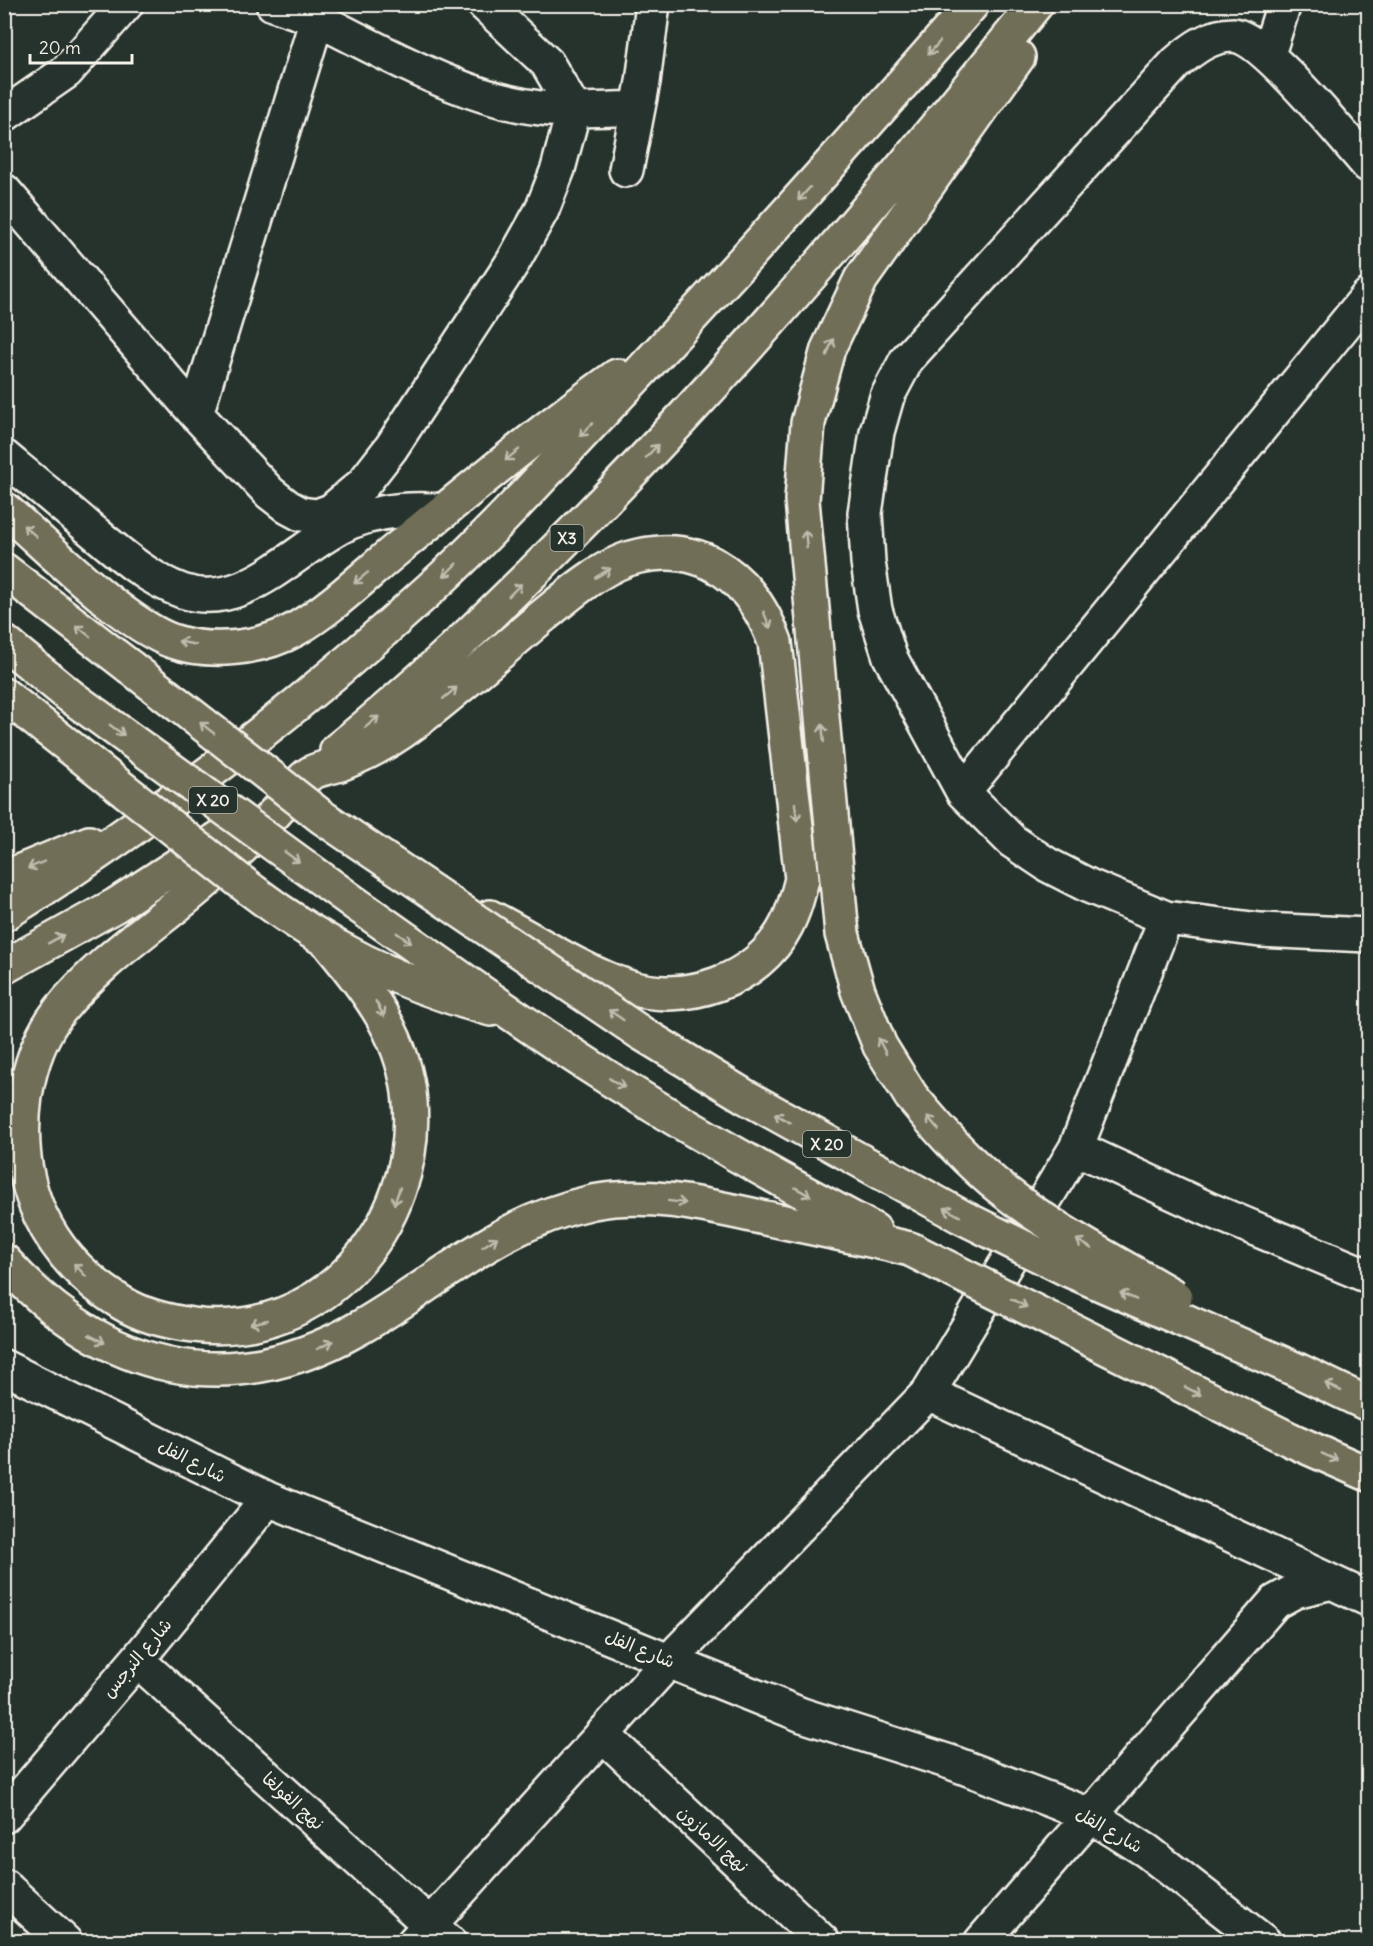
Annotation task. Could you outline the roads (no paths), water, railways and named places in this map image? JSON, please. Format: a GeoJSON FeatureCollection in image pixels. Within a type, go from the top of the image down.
{"type":"FeatureCollection","features":[{"type":"Feature","properties":{"kind":"highway"},"geometry":{"type":"LineString","coordinates":[[4,914],[131,832],[202,780],[354,658],[434,586],[677,333],[972,4]]}},
{"type":"Feature","properties":{"kind":"highway","name":"X3"},"geometry":{"type":"LineString","coordinates":[[4,967],[116,905],[215,842],[309,773],[395,703],[477,629],[640,464],[804,283],[1036,4]]}},
{"type":"Feature","properties":{"kind":"highway"},"geometry":{"type":"LineString","coordinates":[[1049,4],[990,100],[861,279],[828,349],[808,423],[802,500],[842,934],[858,991],[880,1046],[911,1096],[970,1161],[1002,1190],[1040,1217],[1298,1370]]}},
{"type":"Feature","properties":{"kind":"highway"},"geometry":{"type":"LineString","coordinates":[[4,509],[135,620],[172,641],[213,648],[255,644],[295,629],[558,418],[677,333]]}},
{"type":"Feature","properties":{"kind":"highway"},"geometry":{"type":"LineString","coordinates":[[331,946],[376,1001],[393,1033],[404,1066],[410,1101],[411,1136],[405,1171],[394,1204],[378,1236],[356,1264],[331,1288],[302,1308],[259,1323],[214,1328],[168,1322],[126,1305],[88,1280],[57,1246],[35,1207],[23,1163],[22,1122],[27,1082],[40,1043],[60,1010],[138,935],[216,872],[280,807],[309,773],[340,764],[398,735],[582,585],[636,556],[666,553],[696,557],[723,569],[747,589],[765,614],[775,642],[802,879],[796,904],[785,928],[770,949],[751,967],[729,980],[705,988],[680,992],[655,992],[630,988],[598,975],[389,862]]}},
{"type":"Feature","properties":{"kind":"highway","name":"X 20"},"geometry":{"type":"LineString","coordinates":[[4,570],[322,818],[641,1033],[852,1158],[1070,1270],[1298,1370],[1368,1404]]}},
{"type":"Feature","properties":{"kind":"highway","name":"X 20"},"geometry":{"type":"LineString","coordinates":[[4,642],[70,696],[514,1016],[708,1138],[910,1249],[1291,1440],[1368,1474]]}},
{"type":"Feature","properties":{"kind":"highway"},"geometry":{"type":"LineString","coordinates":[[4,695],[250,890],[290,920],[331,946],[420,988],[514,1016]]}},
{"type":"Feature","properties":{"kind":"highway"},"geometry":{"type":"LineString","coordinates":[[4,878],[76,848],[131,832]]}},
{"type":"Feature","properties":{"kind":"highway"},"geometry":{"type":"LineString","coordinates":[[4,1261],[49,1306],[95,1339],[147,1360],[201,1369],[257,1367],[311,1353],[360,1327],[497,1237],[545,1215],[596,1202],[648,1198],[701,1204],[910,1249]]}},
{"type":"Feature","properties":{"kind":"street"},"geometry":{"type":"LineString","coordinates":[[4,115],[66,72],[126,4]]}},
{"type":"Feature","properties":{"kind":"street"},"geometry":{"type":"LineString","coordinates":[[273,4],[317,18],[411,65],[491,98],[549,109],[637,108]]}},
{"type":"Feature","properties":{"kind":"street"},"geometry":{"type":"LineString","coordinates":[[4,191],[196,414],[270,493],[301,514],[317,516],[331,511],[363,484],[392,447],[513,262],[542,210],[558,169],[574,109],[547,63],[484,4]]}},
{"type":"Feature","properties":{"kind":"street"},"geometry":{"type":"LineString","coordinates":[[626,171],[653,4]]}},
{"type":"Feature","properties":{"kind":"street"},"geometry":{"type":"LineString","coordinates":[[1268,54],[1284,4]]}},
{"type":"Feature","properties":{"kind":"street"},"geometry":{"type":"LineString","coordinates":[[196,414],[317,18]]}},
{"type":"Feature","properties":{"kind":"street"},"geometry":{"type":"LineString","coordinates":[[1367,932],[1260,930],[1166,918],[1089,886],[1048,865],[1012,841],[963,792],[890,657],[875,610],[865,513],[877,432],[887,397],[907,359],[1176,63],[1197,45],[1216,38],[1235,35],[1268,54],[1368,165]]}},
{"type":"Feature","properties":{"kind":"street"},"geometry":{"type":"LineString","coordinates":[[963,792],[1368,296]]}},
{"type":"Feature","properties":{"kind":"street"},"geometry":{"type":"LineString","coordinates":[[4,458],[140,570],[184,591],[202,594],[211,595],[240,589],[270,573],[349,523],[390,511],[412,508],[444,511]]}},
{"type":"Feature","properties":{"kind":"street"},"geometry":{"type":"LineString","coordinates":[[431,1936],[669,1661],[928,1393],[1076,1148],[1166,918]]}},
{"type":"Feature","properties":{"kind":"street"},"geometry":{"type":"LineString","coordinates":[[1076,1148],[1208,1209],[1366,1273]]}},
{"type":"Feature","properties":{"kind":"street","name":"شارع الفل"},"geometry":{"type":"LineString","coordinates":[[4,1367],[268,1498],[802,1715],[953,1763],[1090,1815],[1147,1851],[1264,1941]]}},
{"type":"Feature","properties":{"kind":"street"},"geometry":{"type":"LineString","coordinates":[[928,1393],[1368,1599]]}},
{"type":"Feature","properties":{"kind":"street","name":"شارع النرجس"},"geometry":{"type":"LineString","coordinates":[[4,1816],[137,1660],[268,1498]]}},
{"type":"Feature","properties":{"kind":"street"},"geometry":{"type":"LineString","coordinates":[[981,1941],[1275,1602],[1295,1591],[1332,1582]]}},
{"type":"Feature","properties":{"kind":"street","name":"نهج الفولغا"},"geometry":{"type":"LineString","coordinates":[[137,1660],[431,1936]]}},
{"type":"Feature","properties":{"kind":"street","name":"نهج الامازون"},"geometry":{"type":"LineString","coordinates":[[603,1735],[823,1941]]}},
{"type":"Feature","properties":{"kind":"street"},"geometry":{"type":"LineString","coordinates":[[4,1886],[65,1941]]}}]}
